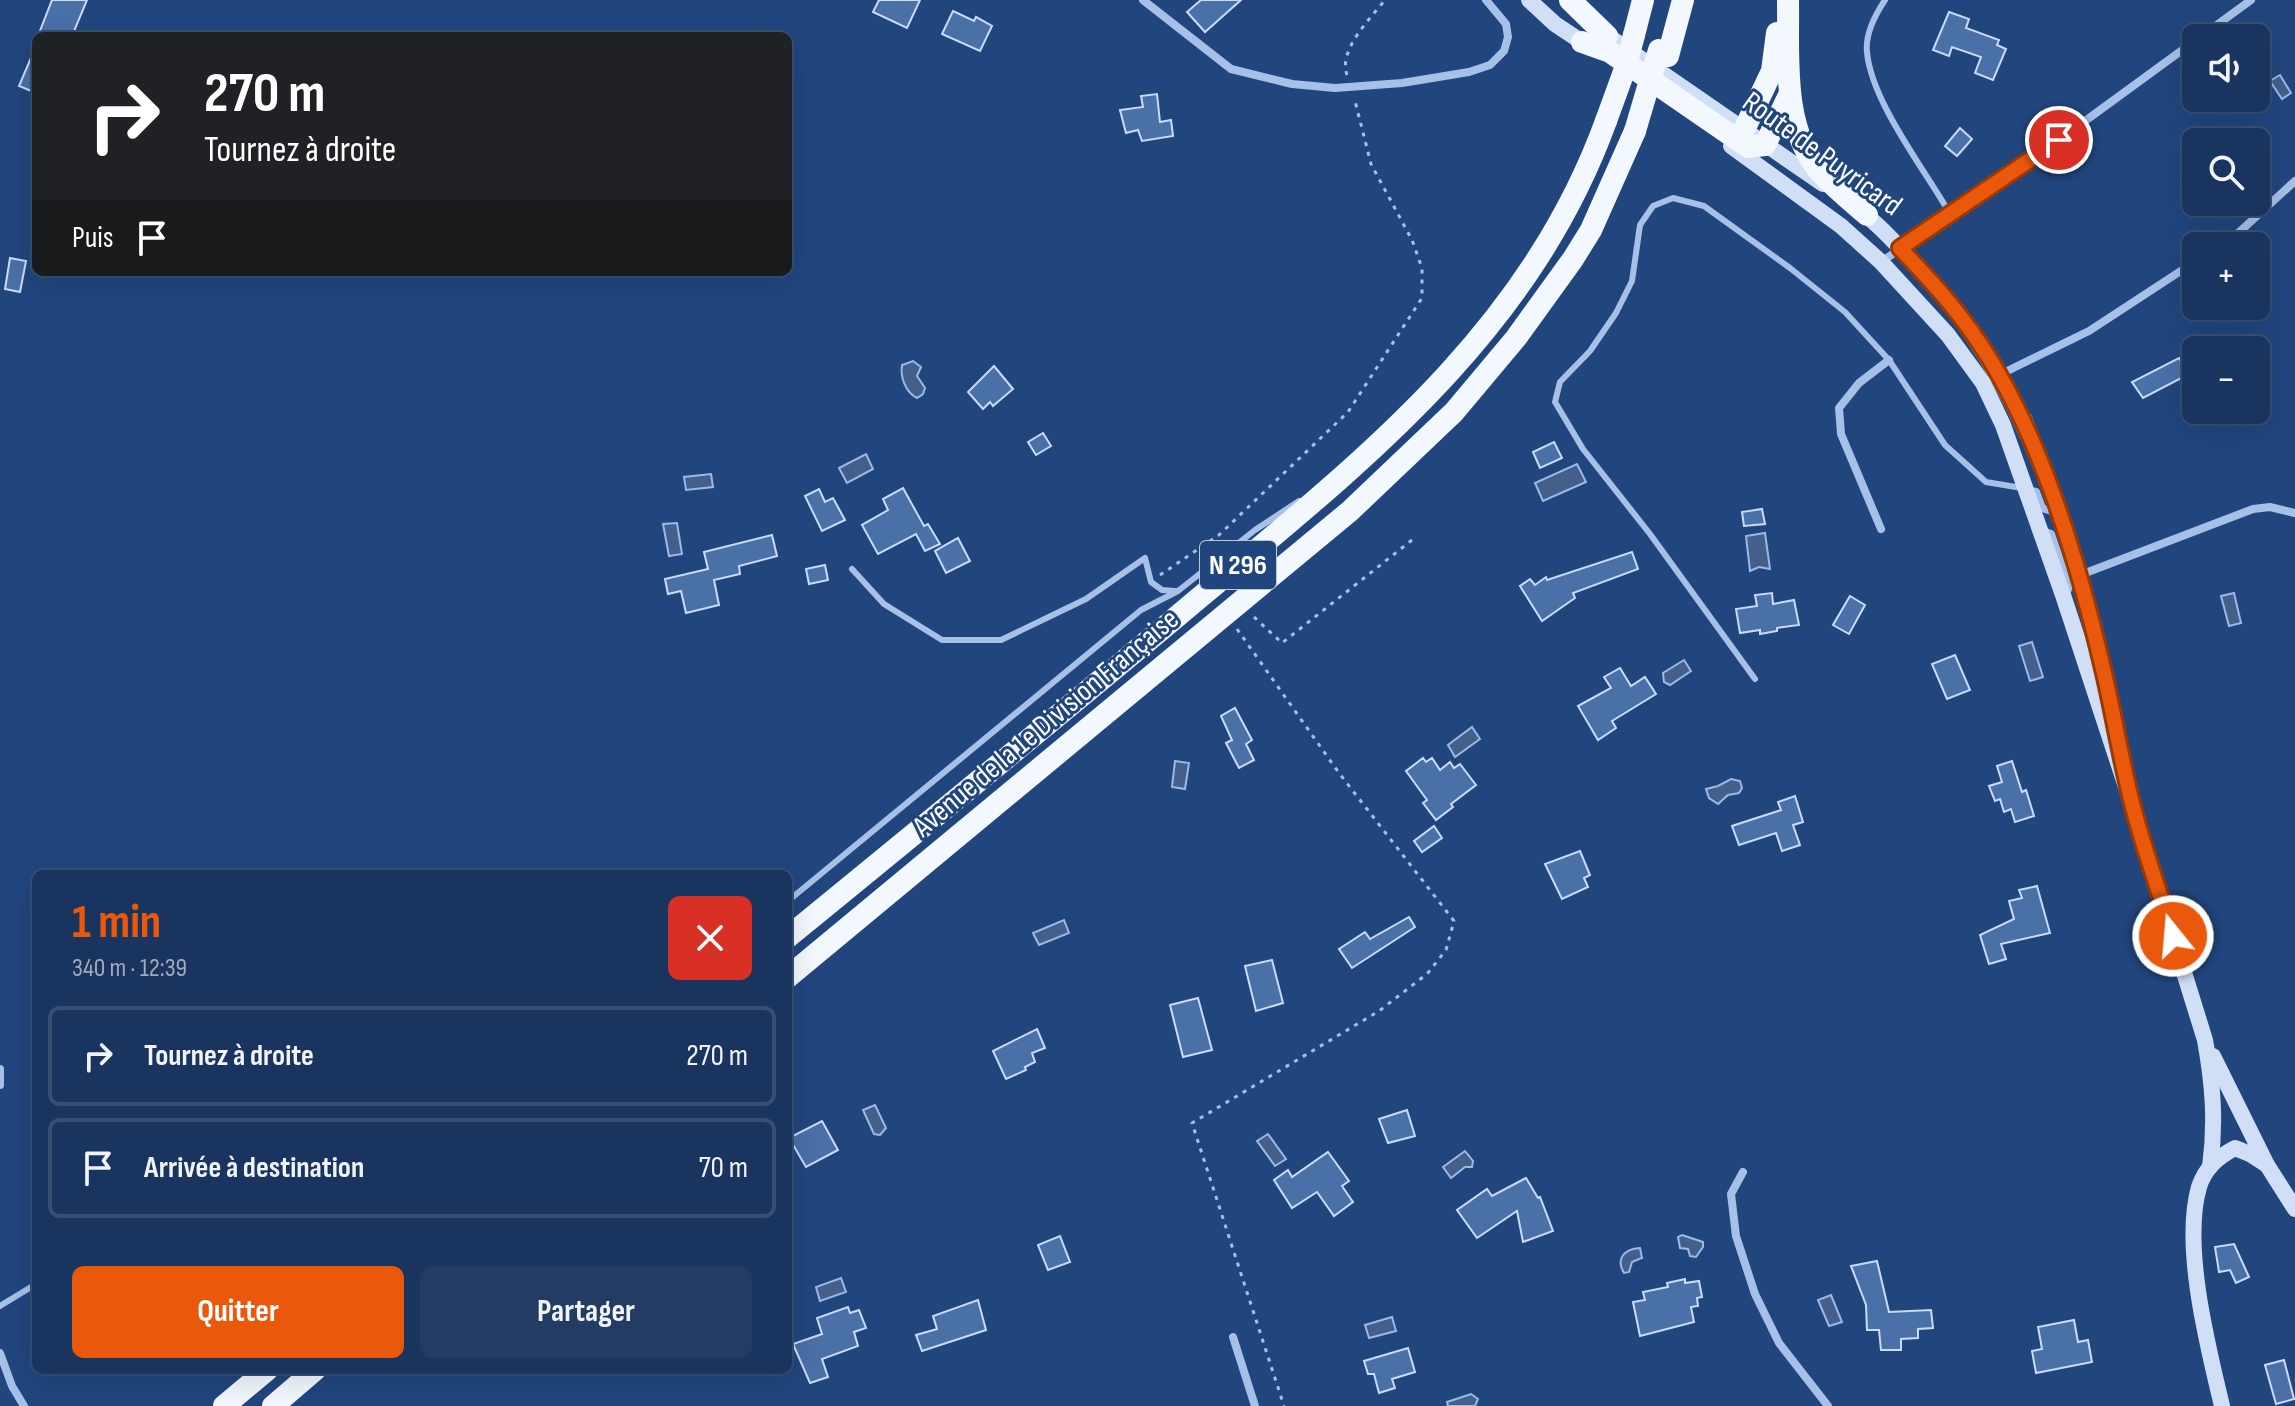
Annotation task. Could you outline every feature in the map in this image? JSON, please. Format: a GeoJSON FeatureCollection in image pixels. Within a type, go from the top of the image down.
{"type":"FeatureCollection","features":[{"type":"Feature","properties":{"kind":"highway"},"geometry":{"type":"LineString","coordinates":[[1570,0],[1593,34],[1610,52],[1752,141]]}},
{"type":"Feature","properties":{"kind":"highway","name":"Avenue de la 1e Division Française"},"geometry":{"type":"LineString","coordinates":[[792,974],[1350,511],[1454,412],[1516,338],[1591,230],[1639,133],[1664,53],[1670,0]]}},
{"type":"Feature","properties":{"kind":"highway"},"geometry":{"type":"LineString","coordinates":[[1664,53],[1683,0]]}},
{"type":"Feature","properties":{"kind":"highway"},"geometry":{"type":"LineString","coordinates":[[1752,141],[1772,71],[1777,42],[1777,0]]}},
{"type":"Feature","properties":{"kind":"highway"},"geometry":{"type":"LineString","coordinates":[[1788,0],[1790,93],[1800,134],[1820,172],[1867,215]]}},
{"type":"Feature","properties":{"kind":"highway","name":"Avenue de la 1e Division Française"},"geometry":{"type":"LineString","coordinates":[[792,934],[1137,650],[1362,459],[1455,366],[1508,303],[1550,239],[1595,152],[1626,66],[1643,2]]}},
{"type":"Feature","properties":{"kind":"highway"},"geometry":{"type":"LineString","coordinates":[[1752,141],[1790,93]]}},
{"type":"Feature","properties":{"kind":"highway"},"geometry":{"type":"LineString","coordinates":[[224,1406],[262,1374]]}},
{"type":"Feature","properties":{"kind":"highway"},"geometry":{"type":"LineString","coordinates":[[273,1406],[310,1374]]}},
{"type":"Feature","properties":{"kind":"main road"},"geometry":{"type":"LineString","coordinates":[[1529,0],[1555,24],[1593,34]]}},
{"type":"Feature","properties":{"kind":"main road","name":"Route de Puyricard"},"geometry":{"type":"LineString","coordinates":[[1562,0],[1593,34],[1814,206],[1935,285],[1960,316],[2000,375],[2013,402],[2033,445],[2068,541],[2072,578],[2103,671],[2132,805]]}},
{"type":"Feature","properties":{"kind":"main road"},"geometry":{"type":"LineString","coordinates":[[1752,141],[1890,255]]}},
{"type":"Feature","properties":{"kind":"main road","name":"Route de Puyricard"},"geometry":{"type":"LineString","coordinates":[[1752,141],[1867,215],[1890,255],[1953,328],[2003,425],[2132,805],[2205,1040],[2212,1076],[2215,1130],[2210,1167],[2199,1187],[2194,1231],[2199,1306],[2222,1406]]}},
{"type":"Feature","properties":{"kind":"main road","name":"Route de Puyricard"},"geometry":{"type":"LineString","coordinates":[[2205,1040],[2267,1165],[2295,1209]]}},
{"type":"Feature","properties":{"kind":"main road"},"geometry":{"type":"LineString","coordinates":[[2210,1167],[2217,1157],[2235,1148],[2267,1165]]}},
{"type":"Feature","properties":{"kind":"street"},"geometry":{"type":"LineString","coordinates":[[1143,0],[1231,69],[1292,84],[1335,88],[1402,83],[1469,72],[1490,65],[1504,51],[1508,37],[1506,24],[1486,0]]}},
{"type":"Feature","properties":{"kind":"street"},"geometry":{"type":"LineString","coordinates":[[2218,24],[2251,0]]}},
{"type":"Feature","properties":{"kind":"street"},"geometry":{"type":"LineString","coordinates":[[1890,255],[2059,140],[2182,50]]}},
{"type":"Feature","properties":{"kind":"street"},"geometry":{"type":"LineString","coordinates":[[2239,232],[2295,181]]}},
{"type":"Feature","properties":{"kind":"street"},"geometry":{"type":"LineString","coordinates":[[1983,383],[2089,331],[2182,270]]}},
{"type":"Feature","properties":{"kind":"street"},"geometry":{"type":"LineString","coordinates":[[1881,529],[1841,434],[1839,408],[1859,383],[1889,360]]}},
{"type":"Feature","properties":{"kind":"street"},"geometry":{"type":"LineString","coordinates":[[2025,489],[2036,492],[2042,508],[2058,514]]}},
{"type":"Feature","properties":{"kind":"street"},"geometry":{"type":"LineString","coordinates":[[2072,578],[2253,509],[2270,507],[2295,513]]}},
{"type":"Feature","properties":{"kind":"street"},"geometry":{"type":"LineString","coordinates":[[2039,529],[2051,534],[2072,578],[2064,598]]}},
{"type":"Feature","properties":{"kind":"street"},"geometry":{"type":"LineString","coordinates":[[0,1069],[0,1085]]}},
{"type":"Feature","properties":{"kind":"street"},"geometry":{"type":"LineString","coordinates":[[1743,1172],[1731,1194],[1736,1236],[1755,1294],[1779,1343],[1828,1406]]}},
{"type":"Feature","properties":{"kind":"street"},"geometry":{"type":"LineString","coordinates":[[1233,1337],[1255,1406]]}},
{"type":"Feature","properties":{"kind":"street"},"geometry":{"type":"LineString","coordinates":[[0,1353],[12,1386],[24,1406]]}},
{"type":"Feature","properties":{"kind":"lane"},"geometry":{"type":"LineString","coordinates":[[1885,0],[1868,34],[1866,50],[1870,71],[1878,93],[1950,214]]}},
{"type":"Feature","properties":{"kind":"lane"},"geometry":{"type":"LineString","coordinates":[[1755,679],[1650,534],[1583,449],[1555,402],[1560,382],[1590,351],[1616,313],[1632,281],[1640,225],[1653,206],[1673,198],[1704,206],[1790,268],[1845,312],[1889,360],[1945,445],[1986,482],[2025,489]]}},
{"type":"Feature","properties":{"kind":"lane"},"geometry":{"type":"LineString","coordinates":[[2013,402],[2029,417],[2066,514],[2068,541]]}},
{"type":"Feature","properties":{"kind":"lane"},"geometry":{"type":"LineString","coordinates":[[792,898],[1141,610],[1178,591],[1255,530],[1362,459]]}},
{"type":"Feature","properties":{"kind":"lane"},"geometry":{"type":"LineString","coordinates":[[852,569],[884,604],[942,640],[1001,640],[1086,599],[1145,558],[1151,582],[1162,590],[1178,591]]}},
{"type":"Feature","properties":{"kind":"lane"},"geometry":{"type":"LineString","coordinates":[[0,1306],[32,1286]]}},
{"type":"Feature","properties":{"kind":"path"},"geometry":{"type":"LineString","coordinates":[[1151,582],[1219,535],[1348,412],[1422,298],[1422,268],[1412,240],[1371,164],[1344,67],[1347,51],[1385,0]]}},
{"type":"Feature","properties":{"kind":"path"},"geometry":{"type":"LineString","coordinates":[[1232,608],[1282,643],[1412,540]]}},
{"type":"Feature","properties":{"kind":"path"},"geometry":{"type":"LineString","coordinates":[[1232,608],[1339,773],[1454,921],[1446,950],[1427,974],[1379,1011],[1192,1123],[1284,1406]]}},
{"type":"Feature","properties":{"kind":"water"},"geometry":{"type":"Polygon","coordinates":[[[2280,75],[2291,93],[2282,99],[2270,81],[2280,75]]]}},
{"type":"Feature","properties":{"kind":"water"},"geometry":{"type":"Polygon","coordinates":[[[913,361],[921,367],[917,376],[925,388],[917,398],[906,388],[902,374],[902,365],[913,361]]]}},
{"type":"Feature","properties":{"kind":"water"},"geometry":{"type":"Polygon","coordinates":[[[866,454],[873,469],[847,483],[839,468],[866,454]]]}},
{"type":"Feature","properties":{"kind":"water"},"geometry":{"type":"Polygon","coordinates":[[[1577,464],[1586,482],[1543,501],[1535,483],[1577,464]]]}},
{"type":"Feature","properties":{"kind":"water"},"geometry":{"type":"Polygon","coordinates":[[[711,474],[713,487],[686,490],[684,477],[711,474]]]}},
{"type":"Feature","properties":{"kind":"water"},"geometry":{"type":"Polygon","coordinates":[[[677,523],[682,554],[669,556],[663,524],[677,523]]]}},
{"type":"Feature","properties":{"kind":"water"},"geometry":{"type":"Polygon","coordinates":[[[1765,533],[1770,569],[1759,567],[1750,571],[1746,536],[1765,533]]]}},
{"type":"Feature","properties":{"kind":"water"},"geometry":{"type":"Polygon","coordinates":[[[2234,593],[2241,623],[2229,626],[2221,596],[2234,593]]]}},
{"type":"Feature","properties":{"kind":"water"},"geometry":{"type":"Polygon","coordinates":[[[2032,642],[2043,677],[2030,681],[2019,646],[2032,642]]]}},
{"type":"Feature","properties":{"kind":"water"},"geometry":{"type":"Polygon","coordinates":[[[1684,660],[1691,671],[1670,685],[1664,682],[1663,673],[1684,660]]]}},
{"type":"Feature","properties":{"kind":"water"},"geometry":{"type":"Polygon","coordinates":[[[1472,727],[1480,739],[1455,757],[1448,745],[1472,727]]]}},
{"type":"Feature","properties":{"kind":"water"},"geometry":{"type":"Polygon","coordinates":[[[1175,761],[1189,763],[1185,789],[1172,787],[1175,761]]]}},
{"type":"Feature","properties":{"kind":"water"},"geometry":{"type":"Polygon","coordinates":[[[1731,779],[1740,781],[1742,788],[1739,793],[1728,795],[1718,804],[1709,798],[1706,789],[1731,779]]]}},
{"type":"Feature","properties":{"kind":"water"},"geometry":{"type":"Polygon","coordinates":[[[1064,920],[1069,933],[1039,945],[1033,933],[1064,920]]]}},
{"type":"Feature","properties":{"kind":"water"},"geometry":{"type":"Polygon","coordinates":[[[875,1105],[886,1128],[880,1135],[874,1134],[863,1110],[875,1105]]]}},
{"type":"Feature","properties":{"kind":"water"},"geometry":{"type":"Polygon","coordinates":[[[1268,1134],[1286,1159],[1275,1166],[1257,1141],[1268,1134]]]}},
{"type":"Feature","properties":{"kind":"water"},"geometry":{"type":"Polygon","coordinates":[[[1465,1151],[1473,1161],[1472,1167],[1465,1167],[1451,1178],[1443,1167],[1465,1151]]]}},
{"type":"Feature","properties":{"kind":"water"},"geometry":{"type":"Polygon","coordinates":[[[1682,1235],[1703,1242],[1696,1257],[1690,1256],[1688,1249],[1680,1248],[1678,1237],[1682,1235]]]}},
{"type":"Feature","properties":{"kind":"water"},"geometry":{"type":"Polygon","coordinates":[[[1640,1248],[1642,1258],[1632,1262],[1629,1272],[1624,1273],[1621,1268],[1623,1255],[1640,1248]]]}},
{"type":"Feature","properties":{"kind":"water"},"geometry":{"type":"Polygon","coordinates":[[[841,1278],[846,1292],[820,1301],[816,1287],[841,1278]]]}},
{"type":"Feature","properties":{"kind":"water"},"geometry":{"type":"Polygon","coordinates":[[[1831,1295],[1842,1322],[1829,1326],[1818,1300],[1831,1295]]]}},
{"type":"Feature","properties":{"kind":"water"},"geometry":{"type":"Polygon","coordinates":[[[1392,1317],[1396,1331],[1369,1338],[1365,1325],[1392,1317]]]}},
{"type":"Feature","properties":{"kind":"water"},"geometry":{"type":"Polygon","coordinates":[[[1471,1394],[1478,1399],[1475,1406],[1448,1406],[1447,1402],[1471,1394]]]}},
{"type":"Feature","properties":{"kind":"building"},"geometry":{"type":"Polygon","coordinates":[[[52,0],[87,0],[74,32],[40,32],[52,0]]]}},
{"type":"Feature","properties":{"kind":"building"},"geometry":{"type":"Polygon","coordinates":[[[879,0],[920,0],[907,28],[873,12],[879,0]]]}},
{"type":"Feature","properties":{"kind":"building"},"geometry":{"type":"Polygon","coordinates":[[[1201,0],[1241,0],[1205,32],[1187,12],[1201,0]]]}},
{"type":"Feature","properties":{"kind":"building"},"geometry":{"type":"Polygon","coordinates":[[[953,11],[974,21],[976,17],[992,26],[980,51],[942,34],[953,11]]]}},
{"type":"Feature","properties":{"kind":"building"},"geometry":{"type":"Polygon","coordinates":[[[1949,12],[1969,19],[1966,28],[1999,40],[1997,45],[2006,49],[1993,80],[1975,73],[1981,57],[1952,47],[1949,56],[1933,50],[1949,12]]]}},
{"type":"Feature","properties":{"kind":"building"},"geometry":{"type":"Polygon","coordinates":[[[32,55],[32,91],[19,86],[32,55]]]}},
{"type":"Feature","properties":{"kind":"building"},"geometry":{"type":"Polygon","coordinates":[[[1157,94],[1160,122],[1171,120],[1173,136],[1142,141],[1138,130],[1126,133],[1120,110],[1143,107],[1141,96],[1157,94]]]}},
{"type":"Feature","properties":{"kind":"building"},"geometry":{"type":"Polygon","coordinates":[[[1960,128],[1972,139],[1957,156],[1945,146],[1960,128]]]}},
{"type":"Feature","properties":{"kind":"building"},"geometry":{"type":"Polygon","coordinates":[[[10,258],[26,261],[20,292],[5,289],[10,258]]]}},
{"type":"Feature","properties":{"kind":"building"},"geometry":{"type":"Polygon","coordinates":[[[2179,358],[2182,363],[2182,378],[2143,398],[2132,382],[2179,358]]]}},
{"type":"Feature","properties":{"kind":"building"},"geometry":{"type":"Polygon","coordinates":[[[994,366],[1013,389],[993,406],[990,402],[983,409],[968,392],[994,366]]]}},
{"type":"Feature","properties":{"kind":"building"},"geometry":{"type":"Polygon","coordinates":[[[1043,433],[1051,446],[1036,455],[1028,442],[1043,433]]]}},
{"type":"Feature","properties":{"kind":"building"},"geometry":{"type":"Polygon","coordinates":[[[1554,442],[1562,458],[1540,468],[1533,452],[1554,442]]]}},
{"type":"Feature","properties":{"kind":"building"},"geometry":{"type":"Polygon","coordinates":[[[903,488],[924,526],[928,524],[940,544],[925,551],[916,534],[878,554],[862,525],[888,510],[883,499],[903,488]]]}},
{"type":"Feature","properties":{"kind":"building"},"geometry":{"type":"Polygon","coordinates":[[[819,489],[825,502],[833,498],[845,520],[822,531],[805,496],[819,489]]]}},
{"type":"Feature","properties":{"kind":"building"},"geometry":{"type":"Polygon","coordinates":[[[1762,509],[1765,524],[1744,526],[1742,512],[1762,509]]]}},
{"type":"Feature","properties":{"kind":"building"},"geometry":{"type":"Polygon","coordinates":[[[772,535],[777,556],[739,566],[740,574],[714,580],[719,605],[686,613],[681,591],[668,594],[665,579],[708,569],[704,552],[772,535]]]}},
{"type":"Feature","properties":{"kind":"building"},"geometry":{"type":"Polygon","coordinates":[[[958,538],[970,561],[946,573],[935,551],[958,538]]]}},
{"type":"Feature","properties":{"kind":"building"},"geometry":{"type":"Polygon","coordinates":[[[1632,552],[1638,569],[1573,593],[1575,598],[1542,621],[1520,586],[1530,579],[1535,585],[1546,577],[1547,580],[1632,552]]]}},
{"type":"Feature","properties":{"kind":"building"},"geometry":{"type":"Polygon","coordinates":[[[825,565],[828,580],[809,584],[806,569],[825,565]]]}},
{"type":"Feature","properties":{"kind":"building"},"geometry":{"type":"Polygon","coordinates":[[[1772,593],[1773,604],[1794,600],[1799,625],[1760,634],[1760,630],[1740,633],[1736,609],[1757,606],[1755,595],[1772,593]]]}},
{"type":"Feature","properties":{"kind":"building"},"geometry":{"type":"Polygon","coordinates":[[[1850,596],[1865,605],[1849,634],[1833,625],[1850,596]]]}},
{"type":"Feature","properties":{"kind":"building"},"geometry":{"type":"Polygon","coordinates":[[[1955,655],[1970,690],[1947,699],[1932,664],[1955,655]]]}},
{"type":"Feature","properties":{"kind":"building"},"geometry":{"type":"Polygon","coordinates":[[[1620,668],[1631,686],[1645,677],[1656,694],[1612,721],[1616,728],[1598,740],[1578,706],[1611,688],[1604,677],[1620,668]]]}},
{"type":"Feature","properties":{"kind":"building"},"geometry":{"type":"Polygon","coordinates":[[[1235,708],[1252,740],[1246,744],[1254,760],[1239,768],[1226,743],[1232,740],[1221,716],[1235,708]]]}},
{"type":"Feature","properties":{"kind":"building"},"geometry":{"type":"Polygon","coordinates":[[[1423,758],[1426,762],[1432,758],[1440,770],[1450,762],[1454,768],[1460,764],[1476,785],[1436,820],[1423,803],[1427,800],[1406,771],[1423,758]]]}},
{"type":"Feature","properties":{"kind":"building"},"geometry":{"type":"Polygon","coordinates":[[[2012,761],[2034,816],[2015,822],[2011,809],[2004,812],[2000,799],[1995,801],[1989,786],[2002,782],[1997,766],[2012,761]]]}},
{"type":"Feature","properties":{"kind":"building"},"geometry":{"type":"Polygon","coordinates":[[[1795,796],[1803,822],[1793,825],[1800,845],[1782,851],[1776,833],[1739,845],[1732,826],[1781,810],[1778,802],[1795,796]]]}},
{"type":"Feature","properties":{"kind":"building"},"geometry":{"type":"Polygon","coordinates":[[[1434,826],[1442,838],[1422,852],[1414,841],[1434,826]]]}},
{"type":"Feature","properties":{"kind":"building"},"geometry":{"type":"Polygon","coordinates":[[[1580,851],[1590,875],[1584,878],[1588,887],[1562,899],[1545,864],[1580,851]]]}},
{"type":"Feature","properties":{"kind":"building"},"geometry":{"type":"Polygon","coordinates":[[[2037,886],[2050,933],[2001,944],[2006,959],[1989,964],[1980,935],[2014,919],[2009,901],[2022,898],[2019,890],[2037,886]]]}},
{"type":"Feature","properties":{"kind":"building"},"geometry":{"type":"Polygon","coordinates":[[[1409,917],[1415,927],[1352,968],[1339,949],[1365,932],[1370,939],[1409,917]]]}},
{"type":"Feature","properties":{"kind":"building"},"geometry":{"type":"Polygon","coordinates":[[[1272,960],[1283,1003],[1256,1011],[1245,966],[1272,960]]]}},
{"type":"Feature","properties":{"kind":"building"},"geometry":{"type":"Polygon","coordinates":[[[1198,998],[1212,1050],[1183,1057],[1170,1005],[1198,998]]]}},
{"type":"Feature","properties":{"kind":"building"},"geometry":{"type":"Polygon","coordinates":[[[1037,1029],[1045,1048],[1032,1053],[1035,1062],[1025,1067],[1026,1070],[1006,1079],[993,1051],[1037,1029]]]}},
{"type":"Feature","properties":{"kind":"building"},"geometry":{"type":"Polygon","coordinates":[[[1407,1110],[1415,1136],[1388,1143],[1379,1119],[1407,1110]]]}},
{"type":"Feature","properties":{"kind":"building"},"geometry":{"type":"Polygon","coordinates":[[[822,1121],[838,1150],[806,1167],[792,1143],[792,1136],[822,1121]]]}},
{"type":"Feature","properties":{"kind":"building"},"geometry":{"type":"Polygon","coordinates":[[[1328,1152],[1349,1181],[1342,1186],[1353,1202],[1334,1216],[1317,1192],[1292,1208],[1274,1180],[1288,1170],[1292,1177],[1328,1152]]]}},
{"type":"Feature","properties":{"kind":"building"},"geometry":{"type":"Polygon","coordinates":[[[1526,1178],[1540,1197],[1553,1231],[1523,1242],[1517,1211],[1477,1238],[1457,1210],[1487,1189],[1492,1196],[1526,1178]]]}},
{"type":"Feature","properties":{"kind":"building"},"geometry":{"type":"Polygon","coordinates":[[[1060,1236],[1070,1262],[1048,1270],[1038,1245],[1060,1236]]]}},
{"type":"Feature","properties":{"kind":"building"},"geometry":{"type":"Polygon","coordinates":[[[2234,1244],[2249,1277],[2236,1283],[2230,1270],[2219,1272],[2215,1247],[2234,1244]]]}},
{"type":"Feature","properties":{"kind":"building"},"geometry":{"type":"Polygon","coordinates":[[[1877,1261],[1889,1312],[1931,1310],[1933,1328],[1918,1329],[1918,1338],[1901,1339],[1901,1350],[1881,1350],[1879,1330],[1867,1330],[1866,1305],[1851,1266],[1877,1261]]]}},
{"type":"Feature","properties":{"kind":"building"},"geometry":{"type":"Polygon","coordinates":[[[1685,1279],[1685,1283],[1699,1281],[1702,1297],[1697,1298],[1698,1306],[1691,1307],[1694,1322],[1640,1336],[1633,1302],[1645,1300],[1643,1292],[1668,1287],[1667,1283],[1685,1279]]]}},
{"type":"Feature","properties":{"kind":"building"},"geometry":{"type":"Polygon","coordinates":[[[978,1300],[986,1330],[922,1351],[916,1335],[937,1329],[933,1316],[978,1300]]]}},
{"type":"Feature","properties":{"kind":"building"},"geometry":{"type":"Polygon","coordinates":[[[848,1307],[850,1313],[859,1310],[866,1328],[854,1332],[858,1346],[822,1359],[828,1377],[810,1383],[793,1344],[822,1334],[817,1318],[848,1307]]]}},
{"type":"Feature","properties":{"kind":"building"},"geometry":{"type":"Polygon","coordinates":[[[2074,1320],[2078,1342],[2088,1340],[2092,1362],[2036,1373],[2032,1351],[2042,1349],[2038,1327],[2074,1320]]]}},
{"type":"Feature","properties":{"kind":"building"},"geometry":{"type":"Polygon","coordinates":[[[1408,1348],[1415,1372],[1392,1379],[1395,1388],[1379,1393],[1374,1374],[1368,1374],[1364,1361],[1408,1348]]]}},
{"type":"Feature","properties":{"kind":"building"},"geometry":{"type":"Polygon","coordinates":[[[2284,1360],[2294,1399],[2276,1404],[2265,1365],[2284,1360]]]}},
{"type":"Feature","properties":{"kind":"route"},"geometry":{"type":"LineString","coordinates":[[2059,140],[1900,248],[1935,285],[1973,333],[2000,375],[2048,482],[2091,623],[2132,805],[2173,936]]}}]}
